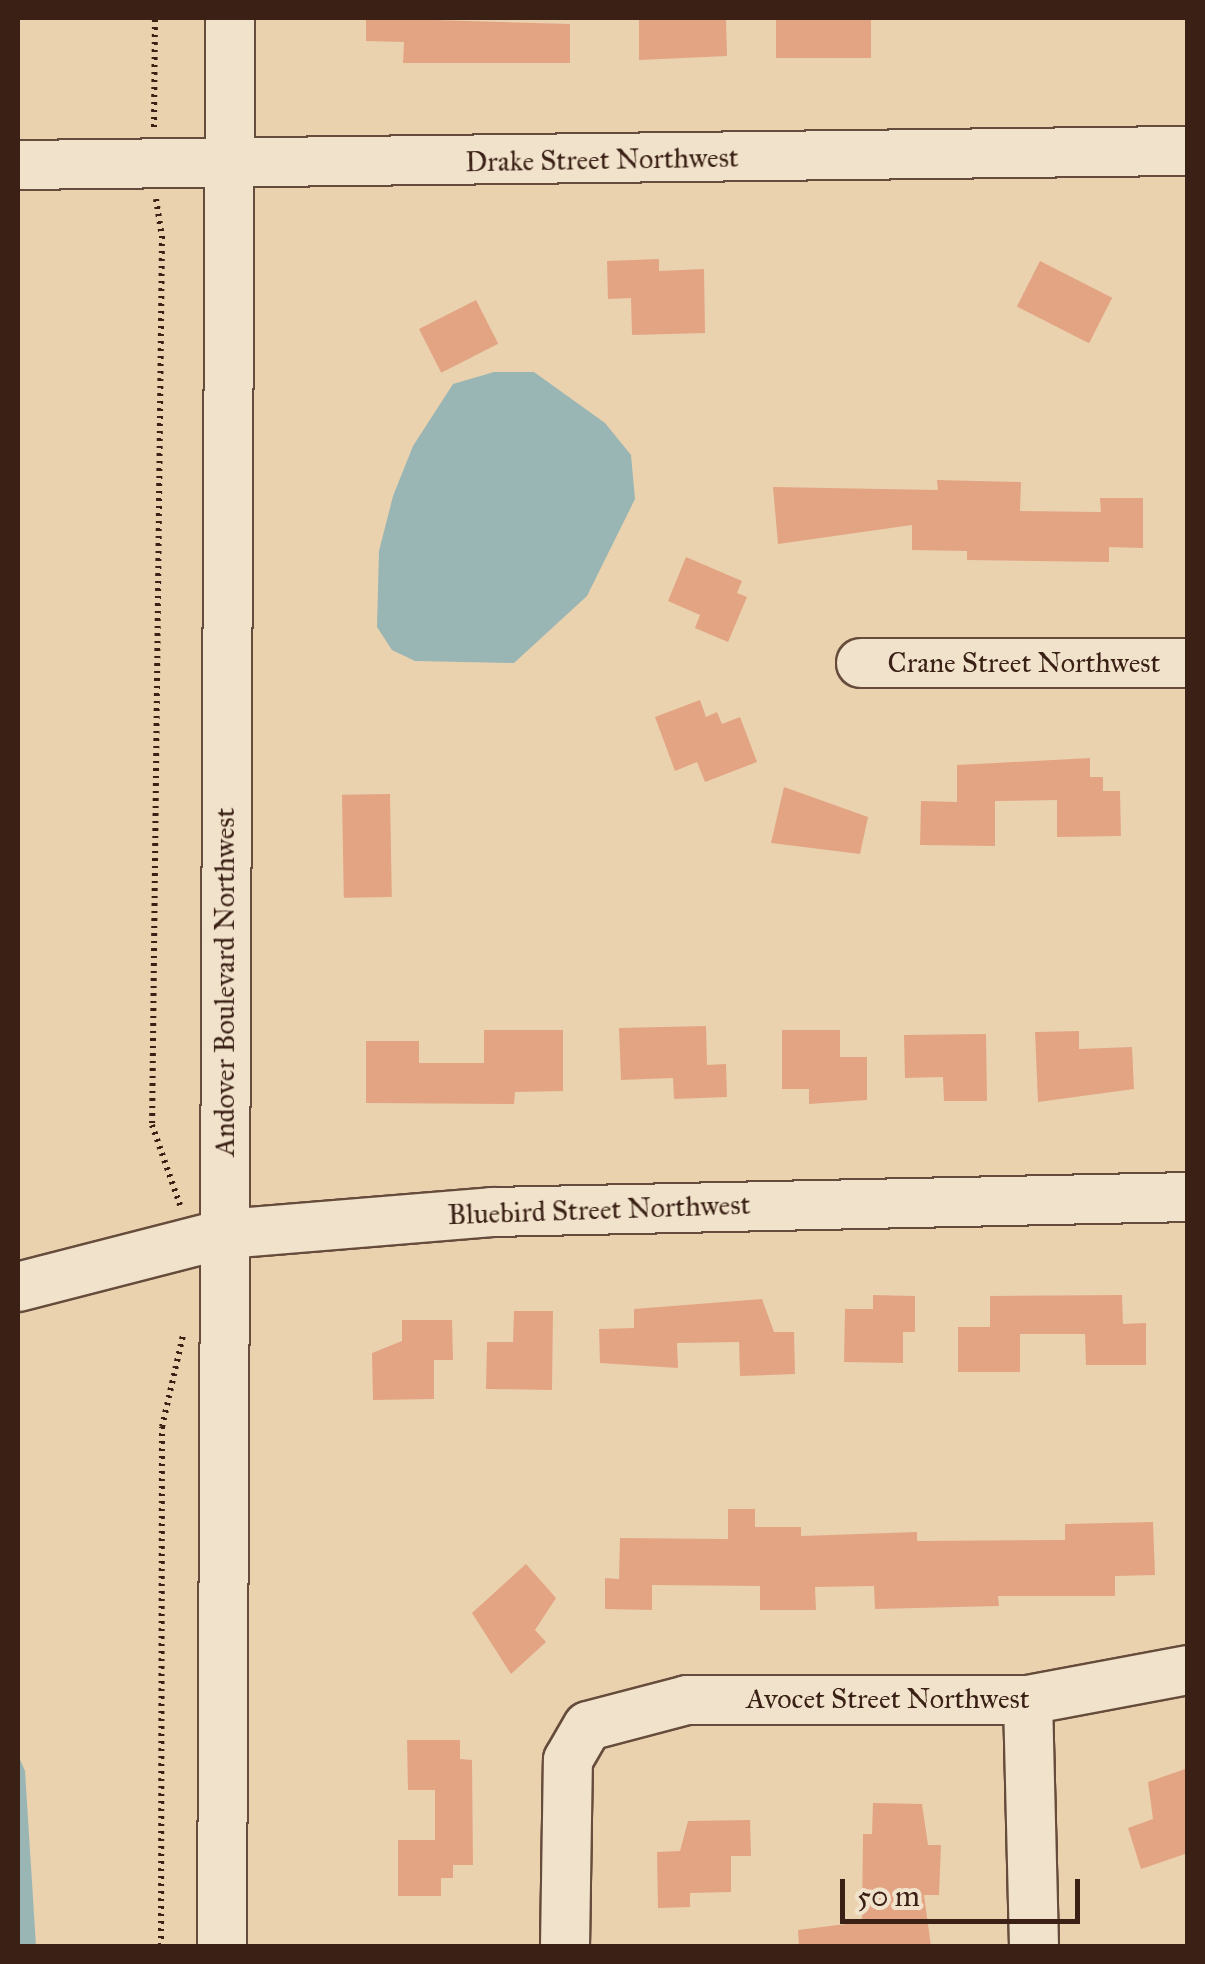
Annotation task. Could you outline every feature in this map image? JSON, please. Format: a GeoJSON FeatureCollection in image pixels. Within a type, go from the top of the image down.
{"type":"FeatureCollection","features":[{"type":"Feature","properties":{"kind":"street","name":"Andover Boulevard Northwest"},"geometry":{"type":"LineString","coordinates":[[222,1946],[230,18]]}},
{"type":"Feature","properties":{"kind":"street","name":"Drake Street Northwest"},"geometry":{"type":"LineString","coordinates":[[18,165],[1188,151]]}},
{"type":"Feature","properties":{"kind":"street","name":"Crane Street Northwest"},"geometry":{"type":"LineString","coordinates":[[861,663],[1188,663]]}},
{"type":"Feature","properties":{"kind":"street","name":"Bluebird Street Northwest"},"geometry":{"type":"LineString","coordinates":[[18,1286],[225,1234],[512,1211],[1188,1197]]}},
{"type":"Feature","properties":{"kind":"street","name":"Avocet Street Northwest"},"geometry":{"type":"LineString","coordinates":[[565,1946],[568,1760],[588,1726],[687,1700],[1028,1700],[1188,1670]]}},
{"type":"Feature","properties":{"kind":"street"},"geometry":{"type":"LineString","coordinates":[[1028,1700],[1034,1946]]}},
{"type":"Feature","properties":{"kind":"path"},"geometry":{"type":"LineString","coordinates":[[154,136],[155,18]]}},
{"type":"Feature","properties":{"kind":"path"},"geometry":{"type":"LineString","coordinates":[[154,194],[162,236],[152,1125],[182,1209]]}},
{"type":"Feature","properties":{"kind":"path"},"geometry":{"type":"LineString","coordinates":[[162,1946],[162,1428],[186,1325]]}},
{"type":"Feature","properties":{"kind":"water"},"geometry":{"type":"Polygon","coordinates":[[[494,372],[534,372],[605,423],[631,455],[635,499],[587,596],[514,663],[415,661],[392,650],[377,627],[379,551],[393,496],[413,446],[453,384],[494,372]]]}},
{"type":"Feature","properties":{"kind":"water"},"geometry":{"type":"Polygon","coordinates":[[[18,1755],[25,1771],[36,1946],[18,1946],[18,1755]]]}},
{"type":"Feature","properties":{"kind":"building"},"geometry":{"type":"Polygon","coordinates":[[[366,18],[570,24],[570,63],[403,63],[404,42],[366,41],[366,18]]]}},
{"type":"Feature","properties":{"kind":"building"},"geometry":{"type":"Polygon","coordinates":[[[639,18],[726,20],[727,56],[639,60],[639,18]]]}},
{"type":"Feature","properties":{"kind":"building"},"geometry":{"type":"Polygon","coordinates":[[[776,18],[871,18],[871,58],[776,58],[776,18]]]}},
{"type":"Feature","properties":{"kind":"building"},"geometry":{"type":"Polygon","coordinates":[[[659,259],[659,271],[704,269],[705,333],[632,335],[631,298],[608,299],[607,261],[659,259]]]}},
{"type":"Feature","properties":{"kind":"building"},"geometry":{"type":"Polygon","coordinates":[[[1040,261],[1112,298],[1089,343],[1017,306],[1040,261]]]}},
{"type":"Feature","properties":{"kind":"building"},"geometry":{"type":"Polygon","coordinates":[[[476,300],[498,344],[441,373],[419,329],[476,300]]]}},
{"type":"Feature","properties":{"kind":"building"},"geometry":{"type":"Polygon","coordinates":[[[937,480],[1021,482],[1020,511],[1101,512],[1100,498],[1143,498],[1143,548],[1109,547],[1109,562],[967,560],[967,551],[912,550],[912,525],[778,544],[773,487],[938,490],[937,480]]]}},
{"type":"Feature","properties":{"kind":"building"},"geometry":{"type":"Polygon","coordinates":[[[686,557],[742,581],[737,593],[747,597],[728,642],[695,628],[700,615],[668,601],[686,557]]]}},
{"type":"Feature","properties":{"kind":"building"},"geometry":{"type":"Polygon","coordinates":[[[700,700],[706,717],[717,712],[722,724],[740,717],[757,762],[705,782],[697,762],[675,771],[655,717],[700,700]]]}},
{"type":"Feature","properties":{"kind":"building"},"geometry":{"type":"Polygon","coordinates":[[[1090,758],[1090,777],[1103,777],[1103,791],[1120,791],[1121,836],[1057,837],[1057,800],[995,801],[995,846],[920,845],[921,801],[957,802],[957,765],[1090,758]]]}},
{"type":"Feature","properties":{"kind":"building"},"geometry":{"type":"Polygon","coordinates":[[[784,787],[868,817],[860,854],[771,843],[784,787]]]}},
{"type":"Feature","properties":{"kind":"building"},"geometry":{"type":"Polygon","coordinates":[[[390,794],[392,897],[344,898],[342,795],[390,794]]]}},
{"type":"Feature","properties":{"kind":"building"},"geometry":{"type":"Polygon","coordinates":[[[706,1026],[707,1065],[726,1064],[727,1097],[674,1099],[673,1078],[621,1080],[619,1028],[706,1026]]]}},
{"type":"Feature","properties":{"kind":"building"},"geometry":{"type":"Polygon","coordinates":[[[484,1030],[563,1030],[563,1091],[515,1092],[514,1104],[366,1103],[366,1041],[419,1041],[419,1063],[484,1063],[484,1030]]]}},
{"type":"Feature","properties":{"kind":"building"},"geometry":{"type":"Polygon","coordinates":[[[782,1030],[840,1030],[840,1057],[867,1057],[867,1100],[809,1104],[809,1089],[782,1089],[782,1030]]]}},
{"type":"Feature","properties":{"kind":"building"},"geometry":{"type":"Polygon","coordinates":[[[1079,1031],[1079,1049],[1132,1047],[1134,1089],[1038,1102],[1035,1032],[1079,1031]]]}},
{"type":"Feature","properties":{"kind":"building"},"geometry":{"type":"Polygon","coordinates":[[[986,1034],[987,1101],[944,1101],[943,1077],[905,1078],[904,1035],[986,1034]]]}},
{"type":"Feature","properties":{"kind":"building"},"geometry":{"type":"Polygon","coordinates":[[[873,1295],[915,1296],[915,1332],[903,1332],[903,1363],[844,1362],[845,1309],[873,1309],[873,1295]]]}},
{"type":"Feature","properties":{"kind":"building"},"geometry":{"type":"Polygon","coordinates":[[[1122,1295],[1123,1324],[1146,1323],[1146,1365],[1086,1365],[1085,1334],[1020,1334],[1020,1372],[958,1372],[958,1327],[990,1327],[990,1296],[1122,1295]]]}},
{"type":"Feature","properties":{"kind":"building"},"geometry":{"type":"Polygon","coordinates":[[[762,1299],[774,1332],[794,1332],[795,1374],[740,1376],[739,1342],[677,1343],[678,1368],[600,1363],[599,1329],[634,1328],[634,1309],[762,1299]]]}},
{"type":"Feature","properties":{"kind":"building"},"geometry":{"type":"Polygon","coordinates":[[[514,1311],[553,1311],[552,1390],[486,1389],[487,1342],[513,1342],[514,1311]]]}},
{"type":"Feature","properties":{"kind":"building"},"geometry":{"type":"Polygon","coordinates":[[[402,1320],[452,1320],[453,1360],[434,1360],[434,1399],[373,1400],[372,1353],[402,1341],[402,1320]]]}},
{"type":"Feature","properties":{"kind":"building"},"geometry":{"type":"Polygon","coordinates":[[[728,1509],[755,1509],[755,1527],[801,1527],[801,1536],[917,1532],[917,1541],[1065,1540],[1065,1524],[1153,1522],[1155,1575],[1115,1576],[1115,1596],[998,1596],[999,1606],[875,1609],[874,1586],[815,1587],[816,1610],[760,1610],[760,1586],[652,1585],[652,1610],[605,1609],[605,1578],[619,1579],[620,1538],[728,1539],[728,1509]]]}},
{"type":"Feature","properties":{"kind":"building"},"geometry":{"type":"Polygon","coordinates":[[[526,1564],[556,1598],[535,1630],[546,1642],[511,1674],[472,1613],[526,1564]]]}},
{"type":"Feature","properties":{"kind":"building"},"geometry":{"type":"Polygon","coordinates":[[[407,1740],[460,1740],[460,1759],[472,1760],[473,1865],[453,1865],[453,1878],[441,1878],[441,1896],[398,1896],[398,1840],[435,1840],[435,1790],[408,1790],[407,1740]]]}},
{"type":"Feature","properties":{"kind":"building"},"geometry":{"type":"Polygon","coordinates":[[[1188,1768],[1188,1853],[1141,1869],[1128,1828],[1153,1819],[1148,1782],[1188,1768]]]}},
{"type":"Feature","properties":{"kind":"building"},"geometry":{"type":"Polygon","coordinates":[[[873,1803],[922,1804],[928,1845],[941,1845],[939,1895],[924,1895],[931,1946],[799,1946],[798,1930],[862,1922],[863,1834],[872,1834],[873,1803]]]}},
{"type":"Feature","properties":{"kind":"building"},"geometry":{"type":"Polygon","coordinates":[[[750,1820],[751,1856],[731,1856],[731,1892],[690,1893],[690,1907],[658,1908],[657,1852],[680,1851],[688,1821],[750,1820]]]}}]}
